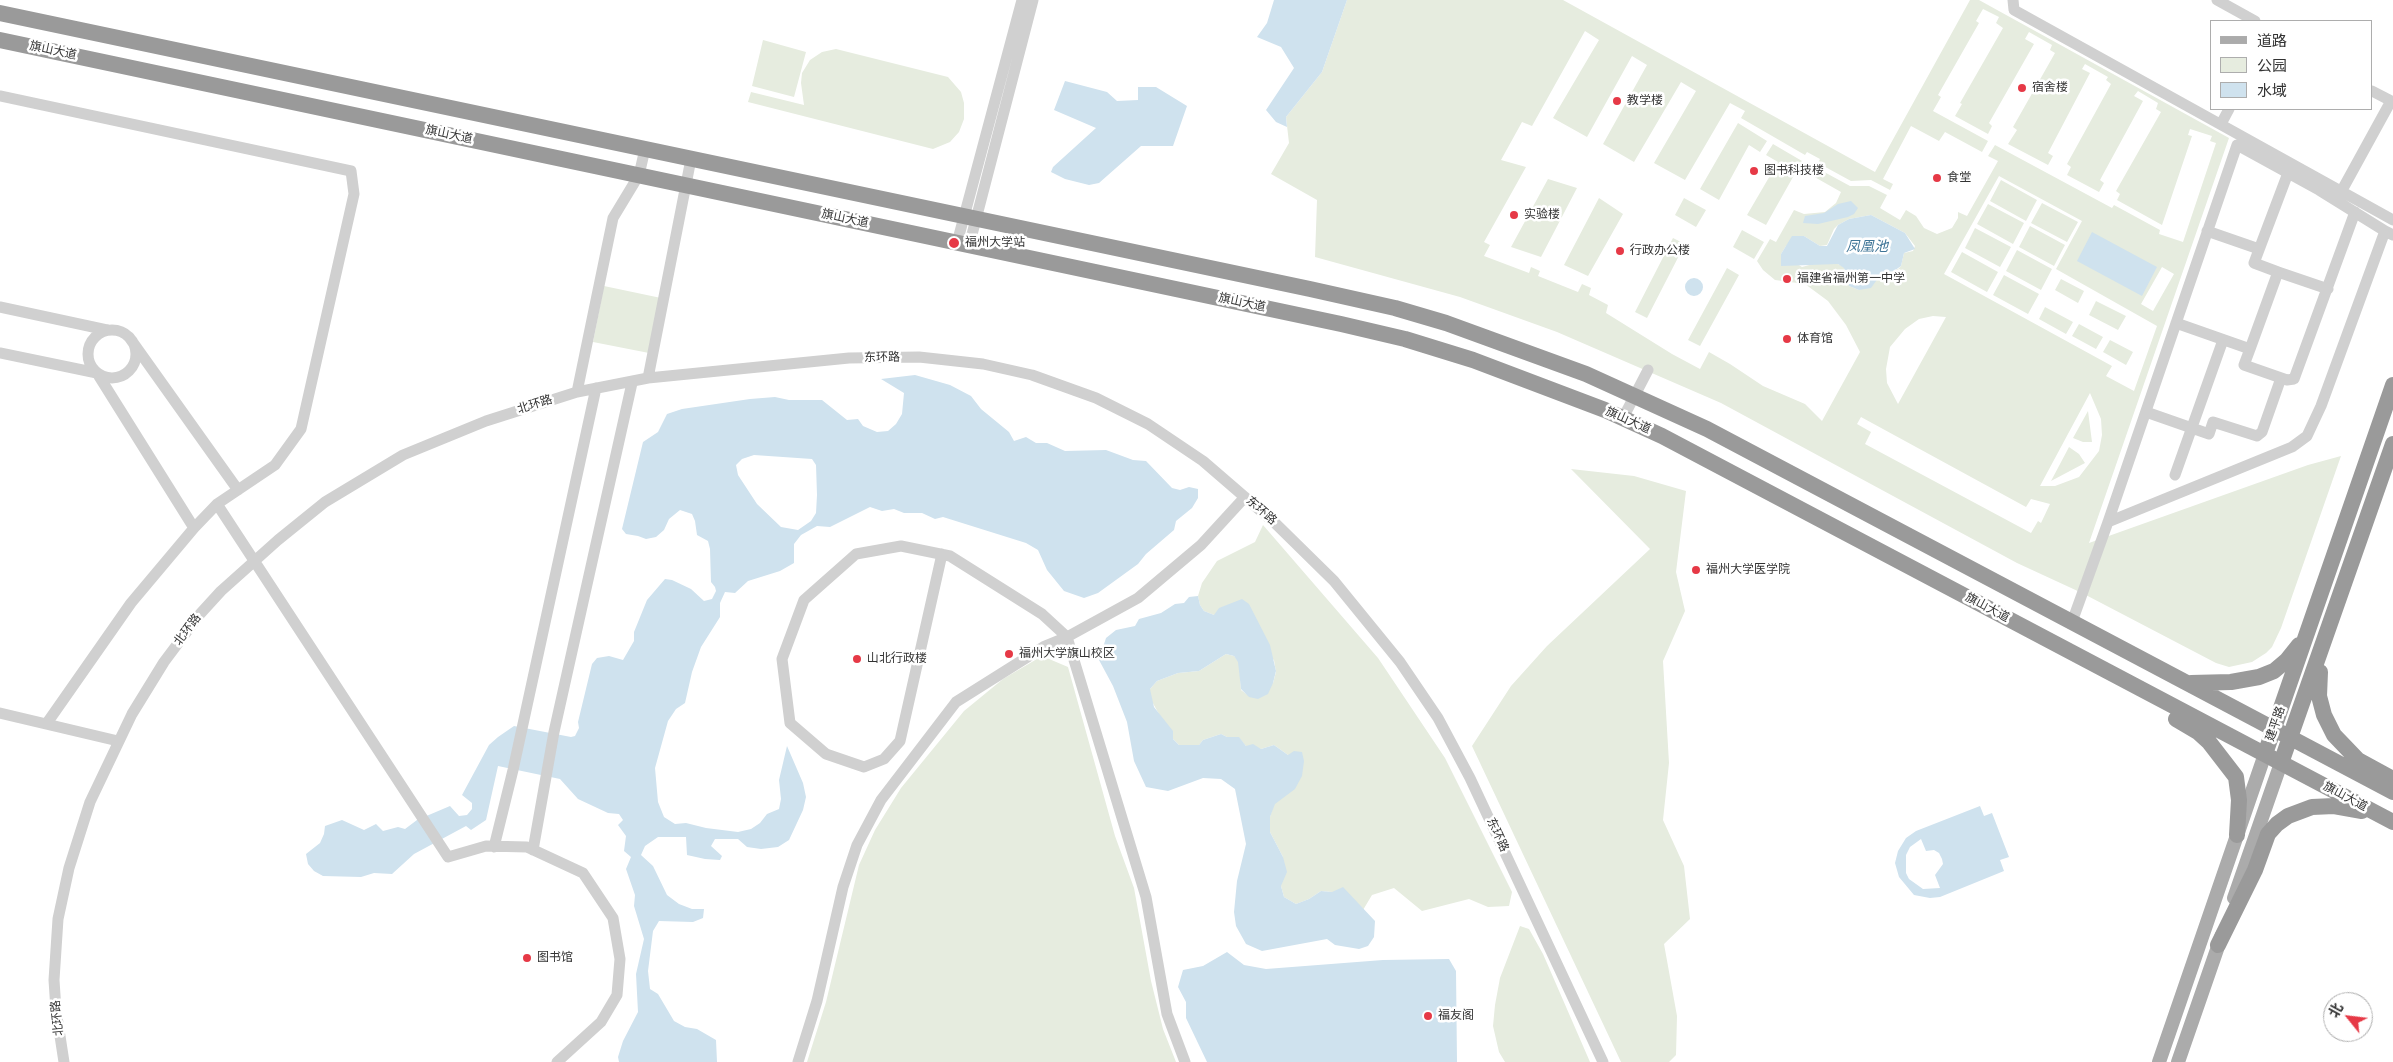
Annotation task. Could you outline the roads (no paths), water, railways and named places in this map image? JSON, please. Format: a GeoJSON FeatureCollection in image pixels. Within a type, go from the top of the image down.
{"type":"FeatureCollection","features":[{"type":"Feature","properties":{"kind":"highway"},"geometry":{"type":"LineString","coordinates":[[0,13],[1395,308],[1507,344],[1635,395],[1707,429],[2393,792]]}},
{"type":"Feature","properties":{"kind":"highway","name":"旗山大道"},"geometry":{"type":"LineString","coordinates":[[0,40],[1405,339],[1519,376],[1623,418],[1690,450],[2393,822]]}},
{"type":"Feature","properties":{"kind":"highway","name":"建平路"},"geometry":{"type":"LineString","coordinates":[[2265,754],[2393,385]]}},
{"type":"Feature","properties":{"kind":"highway","name":"建平路"},"geometry":{"type":"LineString","coordinates":[[2282,763],[2393,444]]}},
{"type":"Feature","properties":{"kind":"highway"},"geometry":{"type":"LineString","coordinates":[[2328,634],[2318,687],[2327,723],[2338,740],[2354,756],[2393,779]]}},
{"type":"Feature","properties":{"kind":"highway"},"geometry":{"type":"LineString","coordinates":[[2188,683],[2231,682],[2259,678],[2274,671],[2287,660],[2305,638]]}},
{"type":"Feature","properties":{"kind":"highway"},"geometry":{"type":"LineString","coordinates":[[2089,662],[2154,708],[2198,732],[2220,754],[2236,777],[2239,800],[2237,836]]}},
{"type":"Feature","properties":{"kind":"highway"},"geometry":{"type":"LineString","coordinates":[[2218,945],[2255,870],[2268,834],[2283,819],[2300,811],[2322,806],[2378,814]]}},
{"type":"Feature","properties":{"kind":"main road","name":"建平路"},"geometry":{"type":"LineString","coordinates":[[2159,1062],[2265,754]]}},
{"type":"Feature","properties":{"kind":"main road","name":"建平路"},"geometry":{"type":"LineString","coordinates":[[2178,1062],[2282,763]]}},
{"type":"Feature","properties":{"kind":"street"},"geometry":{"type":"LineString","coordinates":[[963,245],[1022,0]]}},
{"type":"Feature","properties":{"kind":"street"},"geometry":{"type":"LineString","coordinates":[[969,218],[1034,0]]}},
{"type":"Feature","properties":{"kind":"street"},"geometry":{"type":"LineString","coordinates":[[2013,0],[2014,10],[2393,220]]}},
{"type":"Feature","properties":{"kind":"street"},"geometry":{"type":"LineString","coordinates":[[2217,0],[2254,20]]}},
{"type":"Feature","properties":{"kind":"street"},"geometry":{"type":"LineString","coordinates":[[2341,192],[2392,102],[2373,92]]}},
{"type":"Feature","properties":{"kind":"street"},"geometry":{"type":"LineString","coordinates":[[0,96],[351,171],[354,194],[301,429],[275,464],[218,504],[194,528],[131,603],[47,723]]}},
{"type":"Feature","properties":{"kind":"street"},"geometry":{"type":"LineString","coordinates":[[2221,124],[2228,110]]}},
{"type":"Feature","properties":{"kind":"street"},"geometry":{"type":"LineString","coordinates":[[2072,622],[2237,145],[2389,233],[2321,406],[2307,436],[2292,447],[2108,522]]}},
{"type":"Feature","properties":{"kind":"street"},"geometry":{"type":"LineString","coordinates":[[577,392],[613,218],[639,175],[645,149]]}},
{"type":"Feature","properties":{"kind":"street"},"geometry":{"type":"LineString","coordinates":[[648,378],[691,159]]}},
{"type":"Feature","properties":{"kind":"street"},"geometry":{"type":"LineString","coordinates":[[2288,173],[2254,263],[2328,289]]}},
{"type":"Feature","properties":{"kind":"street"},"geometry":{"type":"LineString","coordinates":[[2278,272],[2244,366],[2290,381],[2296,376],[2355,212]]}},
{"type":"Feature","properties":{"kind":"street"},"geometry":{"type":"LineString","coordinates":[[2207,231],[2259,249]]}},
{"type":"Feature","properties":{"kind":"street"},"geometry":{"type":"LineString","coordinates":[[0,306],[107,330],[115,330],[129,337],[134,344],[135,359],[127,372],[112,378],[97,373],[0,353]]}},
{"type":"Feature","properties":{"kind":"street"},"geometry":{"type":"LineString","coordinates":[[2176,323],[2250,349]]}},
{"type":"Feature","properties":{"kind":"street"},"geometry":{"type":"LineString","coordinates":[[107,330],[94,338],[89,344],[88,360],[194,528]]}},
{"type":"Feature","properties":{"kind":"street"},"geometry":{"type":"LineString","coordinates":[[129,337],[238,490]]}},
{"type":"Feature","properties":{"kind":"street"},"geometry":{"type":"LineString","coordinates":[[2175,475],[2223,340]]}},
{"type":"Feature","properties":{"kind":"street","name":"东环路"},"geometry":{"type":"LineString","coordinates":[[596,388],[632,383],[648,378],[849,358],[919,357],[983,364],[1041,378],[1096,398],[1148,424],[1203,461],[1276,524],[1334,580],[1400,662],[1438,718],[1470,778],[1603,1062]]}},
{"type":"Feature","properties":{"kind":"street"},"geometry":{"type":"LineString","coordinates":[[1623,418],[1648,370]]}},
{"type":"Feature","properties":{"kind":"street"},"geometry":{"type":"LineString","coordinates":[[2146,412],[2209,434],[2213,422],[2256,436],[2262,432],[2281,378]]}},
{"type":"Feature","properties":{"kind":"street"},"geometry":{"type":"LineString","coordinates":[[533,850],[554,732],[632,383]]}},
{"type":"Feature","properties":{"kind":"street"},"geometry":{"type":"LineString","coordinates":[[494,847],[513,770],[596,388]]}},
{"type":"Feature","properties":{"kind":"street","name":"北环路"},"geometry":{"type":"LineString","coordinates":[[64,1062],[54,980],[58,919],[80,830],[118,740],[147,688],[182,637],[221,591],[255,559],[325,502],[403,455],[486,421],[577,392],[596,388]]}},
{"type":"Feature","properties":{"kind":"street"},"geometry":{"type":"LineString","coordinates":[[798,1062],[817,1001],[843,887],[858,845],[881,800],[956,702],[1045,646],[1067,637],[1138,598],[1201,545],[1245,497]]}},
{"type":"Feature","properties":{"kind":"street"},"geometry":{"type":"LineString","coordinates":[[218,504],[448,857],[486,846],[527,847],[583,873],[613,918],[620,959],[617,994],[601,1022],[557,1062]]}},
{"type":"Feature","properties":{"kind":"street"},"geometry":{"type":"LineString","coordinates":[[942,554],[900,741],[884,759],[864,767],[826,754],[790,723],[782,659],[804,600],[856,554],[901,546],[942,554],[950,556],[1042,614],[1067,637],[1146,897],[1167,1014],[1185,1062]]}},
{"type":"Feature","properties":{"kind":"street"},"geometry":{"type":"LineString","coordinates":[[0,713],[118,740]]}},
{"type":"Feature","properties":{"kind":"water"},"geometry":{"type":"Polygon","coordinates":[[[1274,0],[1347,0],[1322,72],[1286,117],[1287,127],[1276,122],[1266,110],[1294,68],[1281,47],[1257,37],[1267,23],[1274,0]]]}},
{"type":"Feature","properties":{"kind":"water"},"geometry":{"type":"Polygon","coordinates":[[[1065,81],[1107,92],[1117,101],[1138,100],[1138,87],[1156,87],[1187,106],[1173,146],[1141,146],[1099,183],[1089,185],[1065,179],[1051,172],[1053,167],[1096,128],[1054,110],[1065,81]]]}},
{"type":"Feature","properties":{"kind":"water"},"geometry":{"type":"Polygon","coordinates":[[[1851,201],[1858,208],[1854,214],[1848,217],[1818,224],[1803,223],[1805,216],[1824,213],[1838,204],[1851,201]]]}},
{"type":"Feature","properties":{"kind":"water","name":"凤凰池"},"geometry":{"type":"Polygon","coordinates":[[[1871,215],[1905,233],[1915,249],[1904,253],[1901,266],[1894,271],[1881,274],[1871,288],[1859,290],[1849,286],[1844,268],[1838,264],[1781,266],[1781,254],[1792,236],[1804,236],[1820,246],[1827,246],[1838,225],[1849,219],[1871,215]]]}},
{"type":"Feature","properties":{"kind":"water"},"geometry":{"type":"Polygon","coordinates":[[[2092,232],[2157,267],[2142,296],[2077,261],[2092,232]]]}},
{"type":"Feature","properties":{"kind":"water"},"geometry":{"type":"Polygon","coordinates":[[[1690,278],[1698,278],[1703,283],[1701,294],[1690,296],[1685,291],[1685,283],[1690,278]]]}},
{"type":"Feature","properties":{"kind":"water"},"geometry":{"type":"Polygon","coordinates":[[[915,375],[950,385],[971,396],[981,409],[1009,432],[1014,441],[1026,437],[1036,443],[1047,443],[1065,451],[1106,450],[1133,460],[1146,461],[1172,488],[1180,490],[1189,487],[1198,489],[1198,498],[1192,508],[1176,521],[1174,530],[1146,554],[1138,564],[1098,593],[1084,598],[1064,591],[1047,570],[1038,550],[1026,543],[943,517],[935,519],[922,513],[904,513],[894,509],[882,511],[870,507],[830,527],[817,526],[801,535],[794,544],[794,563],[780,571],[748,581],[735,593],[725,592],[720,603],[720,617],[701,647],[692,672],[685,703],[676,709],[668,721],[655,768],[658,802],[664,817],[675,824],[686,823],[706,828],[738,832],[751,829],[760,823],[767,814],[779,809],[781,799],[779,780],[787,746],[803,783],[806,797],[803,810],[789,840],[778,847],[761,849],[747,847],[738,839],[715,839],[711,846],[722,856],[720,860],[705,859],[687,855],[686,837],[658,837],[645,846],[641,855],[653,866],[667,895],[679,904],[692,909],[704,909],[703,918],[693,922],[659,921],[653,931],[648,971],[650,989],[658,994],[674,1021],[685,1027],[697,1029],[716,1040],[717,1062],[619,1062],[618,1057],[623,1041],[638,1012],[636,974],[644,939],[634,906],[635,895],[626,869],[631,857],[624,851],[626,836],[618,825],[623,820],[619,814],[608,813],[578,799],[560,779],[498,766],[486,820],[471,830],[466,826],[414,854],[392,874],[374,873],[361,877],[323,876],[314,871],[308,864],[306,854],[320,843],[325,826],[342,820],[364,830],[376,824],[383,831],[398,827],[405,829],[417,820],[450,806],[459,816],[467,815],[472,809],[472,803],[462,795],[489,745],[498,737],[514,726],[571,737],[575,736],[579,728],[578,722],[592,664],[597,658],[609,656],[623,660],[634,641],[634,632],[647,600],[665,579],[672,580],[691,589],[704,601],[712,599],[716,591],[711,582],[710,549],[708,541],[697,535],[692,514],[680,510],[669,519],[664,530],[656,537],[646,539],[626,534],[622,529],[643,442],[658,432],[667,414],[682,409],[750,399],[775,397],[789,400],[822,400],[847,420],[858,419],[863,426],[877,432],[888,431],[896,424],[902,414],[904,393],[881,379],[915,375]],[[754,455],[742,459],[736,465],[738,475],[757,504],[781,527],[798,530],[811,521],[816,513],[816,465],[812,459],[754,455]]]}},
{"type":"Feature","properties":{"kind":"water"},"geometry":{"type":"Polygon","coordinates":[[[1198,596],[1204,611],[1214,615],[1219,608],[1242,599],[1249,604],[1270,645],[1276,671],[1273,683],[1268,694],[1258,699],[1249,697],[1241,689],[1238,662],[1234,656],[1226,654],[1199,671],[1178,673],[1157,681],[1150,689],[1154,707],[1173,731],[1173,739],[1179,745],[1199,745],[1203,740],[1221,734],[1227,737],[1239,737],[1246,746],[1253,744],[1261,749],[1274,745],[1288,755],[1294,751],[1302,752],[1304,761],[1302,776],[1295,789],[1275,804],[1270,817],[1270,832],[1283,857],[1287,872],[1281,886],[1284,897],[1296,904],[1309,899],[1321,891],[1332,892],[1343,887],[1375,921],[1374,937],[1368,946],[1359,949],[1335,945],[1327,939],[1262,951],[1246,944],[1236,926],[1234,912],[1237,881],[1246,844],[1235,789],[1221,779],[1203,778],[1168,791],[1146,787],[1134,761],[1127,722],[1113,686],[1099,660],[1106,638],[1116,630],[1135,626],[1139,619],[1161,613],[1175,604],[1184,603],[1189,597],[1198,596]]]}},
{"type":"Feature","properties":{"kind":"water"},"geometry":{"type":"Polygon","coordinates":[[[1980,806],[1984,816],[1992,813],[2009,857],[2000,860],[2004,871],[1940,897],[1930,898],[1914,895],[1899,877],[1895,863],[1898,851],[1906,838],[1916,831],[1980,806]],[[1921,839],[1910,847],[1906,855],[1906,873],[1909,879],[1923,889],[1940,888],[1935,875],[1943,864],[1942,859],[1939,853],[1934,850],[1926,851],[1921,839]]]}},
{"type":"Feature","properties":{"kind":"water"},"geometry":{"type":"Polygon","coordinates":[[[1227,952],[1244,965],[1266,969],[1383,960],[1449,959],[1456,971],[1457,1062],[1207,1062],[1186,1018],[1186,1002],[1178,987],[1183,970],[1203,966],[1227,952]]]}},
{"type":"Feature","properties":{"kind":"place","name":"宿舍楼"},"geometry":{"type":"Point","coordinates":[2022,88]}},
{"type":"Feature","properties":{"kind":"place","name":"教学楼"},"geometry":{"type":"Point","coordinates":[1617,101]}},
{"type":"Feature","properties":{"kind":"place","name":"图书科技楼"},"geometry":{"type":"Point","coordinates":[1754,171]}},
{"type":"Feature","properties":{"kind":"place","name":"食堂"},"geometry":{"type":"Point","coordinates":[1937,178]}},
{"type":"Feature","properties":{"kind":"place","name":"实验楼"},"geometry":{"type":"Point","coordinates":[1514,215]}},
{"type":"Feature","properties":{"kind":"place","name":"福州大学站"},"geometry":{"type":"Point","coordinates":[954,243]}},
{"type":"Feature","properties":{"kind":"place","name":"行政办公楼"},"geometry":{"type":"Point","coordinates":[1620,251]}},
{"type":"Feature","properties":{"kind":"place","name":"福建省福州第一中学"},"geometry":{"type":"Point","coordinates":[1787,279]}},
{"type":"Feature","properties":{"kind":"place","name":"体育馆"},"geometry":{"type":"Point","coordinates":[1787,339]}},
{"type":"Feature","properties":{"kind":"place","name":"福州大学医学院"},"geometry":{"type":"Point","coordinates":[1696,570]}},
{"type":"Feature","properties":{"kind":"place","name":"福州大学旗山校区"},"geometry":{"type":"Point","coordinates":[1009,654]}},
{"type":"Feature","properties":{"kind":"place","name":"山北行政楼"},"geometry":{"type":"Point","coordinates":[857,659]}},
{"type":"Feature","properties":{"kind":"place","name":"图书馆"},"geometry":{"type":"Point","coordinates":[527,958]}},
{"type":"Feature","properties":{"kind":"place","name":"福友阁"},"geometry":{"type":"Point","coordinates":[1428,1016]}}]}
